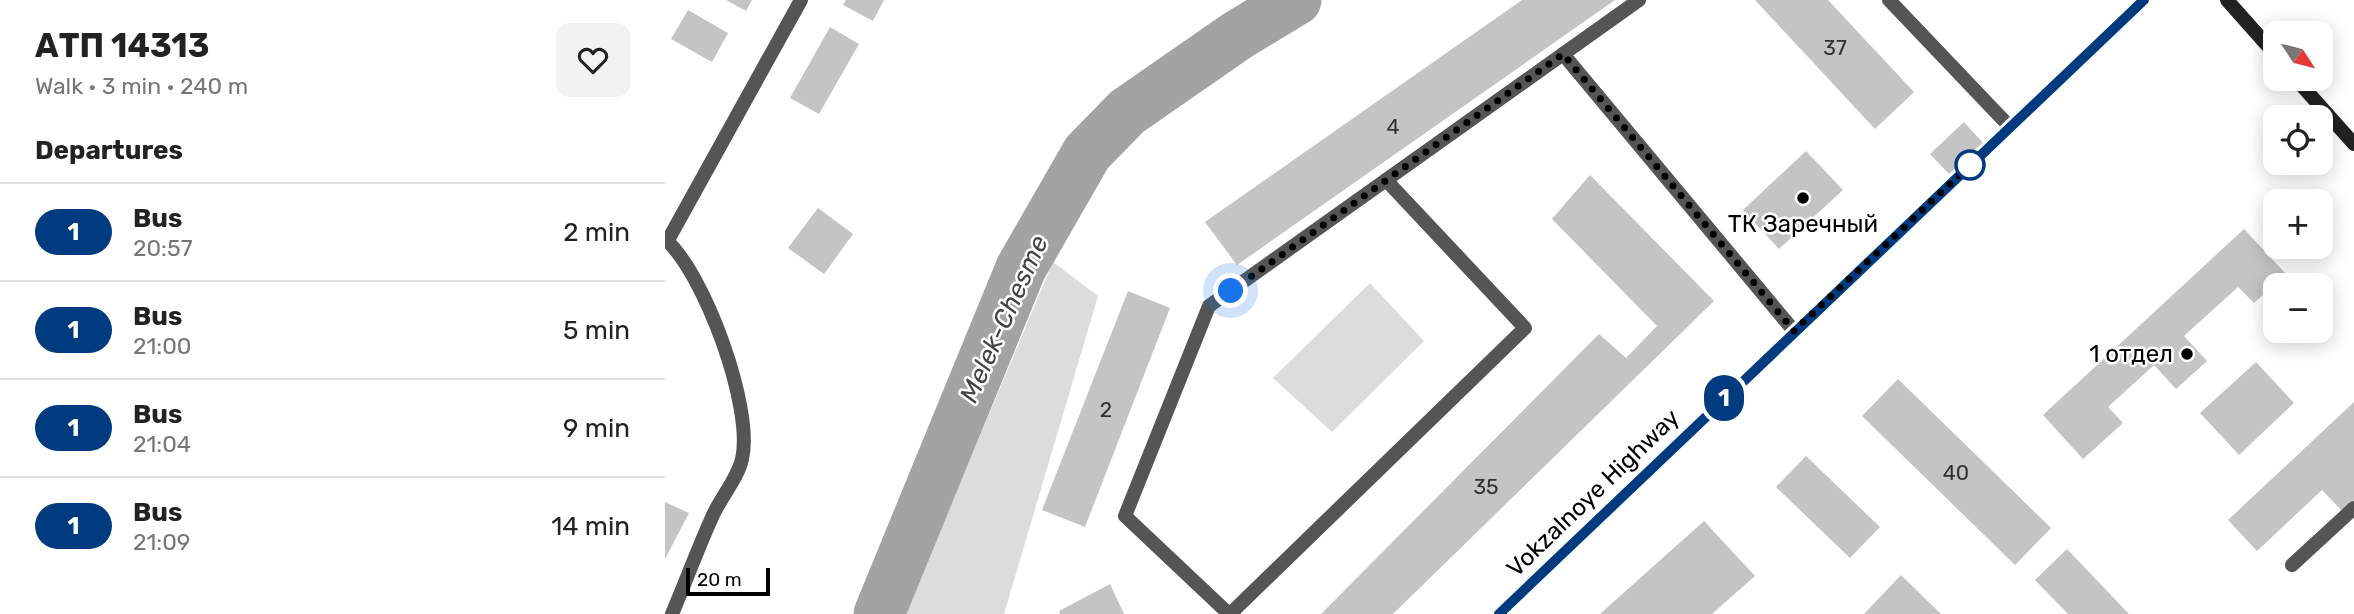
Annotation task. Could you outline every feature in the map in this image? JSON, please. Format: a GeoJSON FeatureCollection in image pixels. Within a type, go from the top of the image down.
{"type":"FeatureCollection","features":[{"type":"Feature","properties":{"kind":"main road","name":"Vokzalnoye Highway"},"geometry":{"type":"LineString","coordinates":[[1499,614],[2144,0]]}},
{"type":"Feature","properties":{"kind":"main road"},"geometry":{"type":"LineString","coordinates":[[2227,0],[2263,40]]}},
{"type":"Feature","properties":{"kind":"main road"},"geometry":{"type":"LineString","coordinates":[[2307,91],[2354,144]]}},
{"type":"Feature","properties":{"kind":"street"},"geometry":{"type":"LineString","coordinates":[[672,614],[713,514],[742,459],[742,425],[733,369],[698,280],[666,239],[801,0]]}},
{"type":"Feature","properties":{"kind":"street"},"geometry":{"type":"LineString","coordinates":[[1386,180],[1525,328],[1229,614],[1125,516],[1209,306],[1386,180],[1563,54],[1639,0]]}},
{"type":"Feature","properties":{"kind":"street"},"geometry":{"type":"LineString","coordinates":[[1889,0],[2010,127]]}},
{"type":"Feature","properties":{"kind":"street"},"geometry":{"type":"LineString","coordinates":[[1563,54],[1794,331]]}},
{"type":"Feature","properties":{"kind":"street"},"geometry":{"type":"LineString","coordinates":[[2292,565],[2354,509]]}},
{"type":"Feature","properties":{"kind":"shaded area"},"geometry":{"type":"Polygon","coordinates":[[[1053,262],[1098,296],[1004,614],[905,614],[1053,262]]]}},
{"type":"Feature","properties":{"kind":"shaded area"},"geometry":{"type":"Polygon","coordinates":[[[1370,283],[1424,341],[1332,432],[1273,378],[1370,283]]]}},
{"type":"Feature","properties":{"kind":"building"},"geometry":{"type":"Polygon","coordinates":[[[726,0],[752,0],[746,11],[726,0]]]}},
{"type":"Feature","properties":{"kind":"building"},"geometry":{"type":"Polygon","coordinates":[[[846,0],[884,0],[873,21],[843,5],[846,0]]]}},
{"type":"Feature","properties":{"kind":"building"},"geometry":{"type":"Polygon","coordinates":[[[1522,0],[1615,0],[1237,265],[1205,222],[1522,0]]]}},
{"type":"Feature","properties":{"kind":"building"},"geometry":{"type":"Polygon","coordinates":[[[1755,0],[1828,0],[1914,92],[1875,129],[1755,0]]]}},
{"type":"Feature","properties":{"kind":"building"},"geometry":{"type":"Polygon","coordinates":[[[688,10],[728,33],[712,62],[671,39],[688,10]]]}},
{"type":"Feature","properties":{"kind":"building"},"geometry":{"type":"Polygon","coordinates":[[[830,27],[859,44],[819,114],[790,98],[830,27]]]}},
{"type":"Feature","properties":{"kind":"building"},"geometry":{"type":"Polygon","coordinates":[[[1964,122],[1983,143],[1949,174],[1930,154],[1964,122]]]}},
{"type":"Feature","properties":{"kind":"building"},"geometry":{"type":"Polygon","coordinates":[[[1806,151],[1843,190],[1779,249],[1743,210],[1806,151]]]}},
{"type":"Feature","properties":{"kind":"building"},"geometry":{"type":"Polygon","coordinates":[[[1590,175],[1714,301],[1393,614],[1321,614],[1599,334],[1626,358],[1657,326],[1552,219],[1590,175]]]}},
{"type":"Feature","properties":{"kind":"building"},"geometry":{"type":"Polygon","coordinates":[[[818,208],[853,234],[824,274],[788,248],[818,208]]]}},
{"type":"Feature","properties":{"kind":"building"},"geometry":{"type":"Polygon","coordinates":[[[2244,229],[2263,249],[2263,259],[2272,259],[2285,273],[2263,273],[2263,295],[2254,303],[2238,287],[2184,336],[2207,361],[2176,389],[2154,365],[2108,407],[2123,423],[2083,459],[2043,415],[2244,229]]]}},
{"type":"Feature","properties":{"kind":"building"},"geometry":{"type":"Polygon","coordinates":[[[1128,291],[1170,308],[1085,527],[1042,510],[1128,291]]]}},
{"type":"Feature","properties":{"kind":"building"},"geometry":{"type":"Polygon","coordinates":[[[2256,362],[2294,403],[2239,455],[2200,413],[2256,362]]]}},
{"type":"Feature","properties":{"kind":"building"},"geometry":{"type":"Polygon","coordinates":[[[1898,379],[2051,528],[2015,565],[1862,416],[1898,379]]]}},
{"type":"Feature","properties":{"kind":"building"},"geometry":{"type":"Polygon","coordinates":[[[2354,402],[2354,500],[2342,511],[2322,490],[2257,551],[2228,520],[2354,402]]]}},
{"type":"Feature","properties":{"kind":"building"},"geometry":{"type":"Polygon","coordinates":[[[1806,456],[1880,527],[1850,558],[1776,487],[1806,456]]]}},
{"type":"Feature","properties":{"kind":"building"},"geometry":{"type":"Polygon","coordinates":[[[665,502],[689,513],[665,559],[665,502]]]}},
{"type":"Feature","properties":{"kind":"building"},"geometry":{"type":"Polygon","coordinates":[[[1704,521],[1755,576],[1712,614],[1600,614],[1704,521]]]}},
{"type":"Feature","properties":{"kind":"building"},"geometry":{"type":"Polygon","coordinates":[[[2067,549],[2129,614],[2068,614],[2035,580],[2067,549]]]}},
{"type":"Feature","properties":{"kind":"building"},"geometry":{"type":"Polygon","coordinates":[[[1901,575],[1941,614],[1864,614],[1901,575]]]}},
{"type":"Feature","properties":{"kind":"building"},"geometry":{"type":"Polygon","coordinates":[[[1110,584],[1124,614],[1060,614],[1059,611],[1110,584]]]}},
{"type":"Feature","properties":{"kind":"waterway","name":"Melek-Chesme"},"geometry":{"type":"LineString","coordinates":[[879,614],[1021,268],[1087,153],[1127,112],[1238,35],[1296,0]]}},
{"type":"Feature","properties":{"kind":"bus line","name":"1"},"geometry":{"type":"LineString","coordinates":[[1499,614],[2144,0]]}},
{"type":"Feature","properties":{"kind":"place","name":"ТК Заречный"},"geometry":{"type":"Point","coordinates":[1803,198]}},
{"type":"Feature","properties":{"kind":"place","name":"1 отдел"},"geometry":{"type":"Point","coordinates":[2187,354]}},
{"type":"Feature","properties":{"kind":"route"},"geometry":{"type":"LineString","coordinates":[[1231,291],[1563,54],[1763,298],[1794,331],[1970,165]]}}]}
